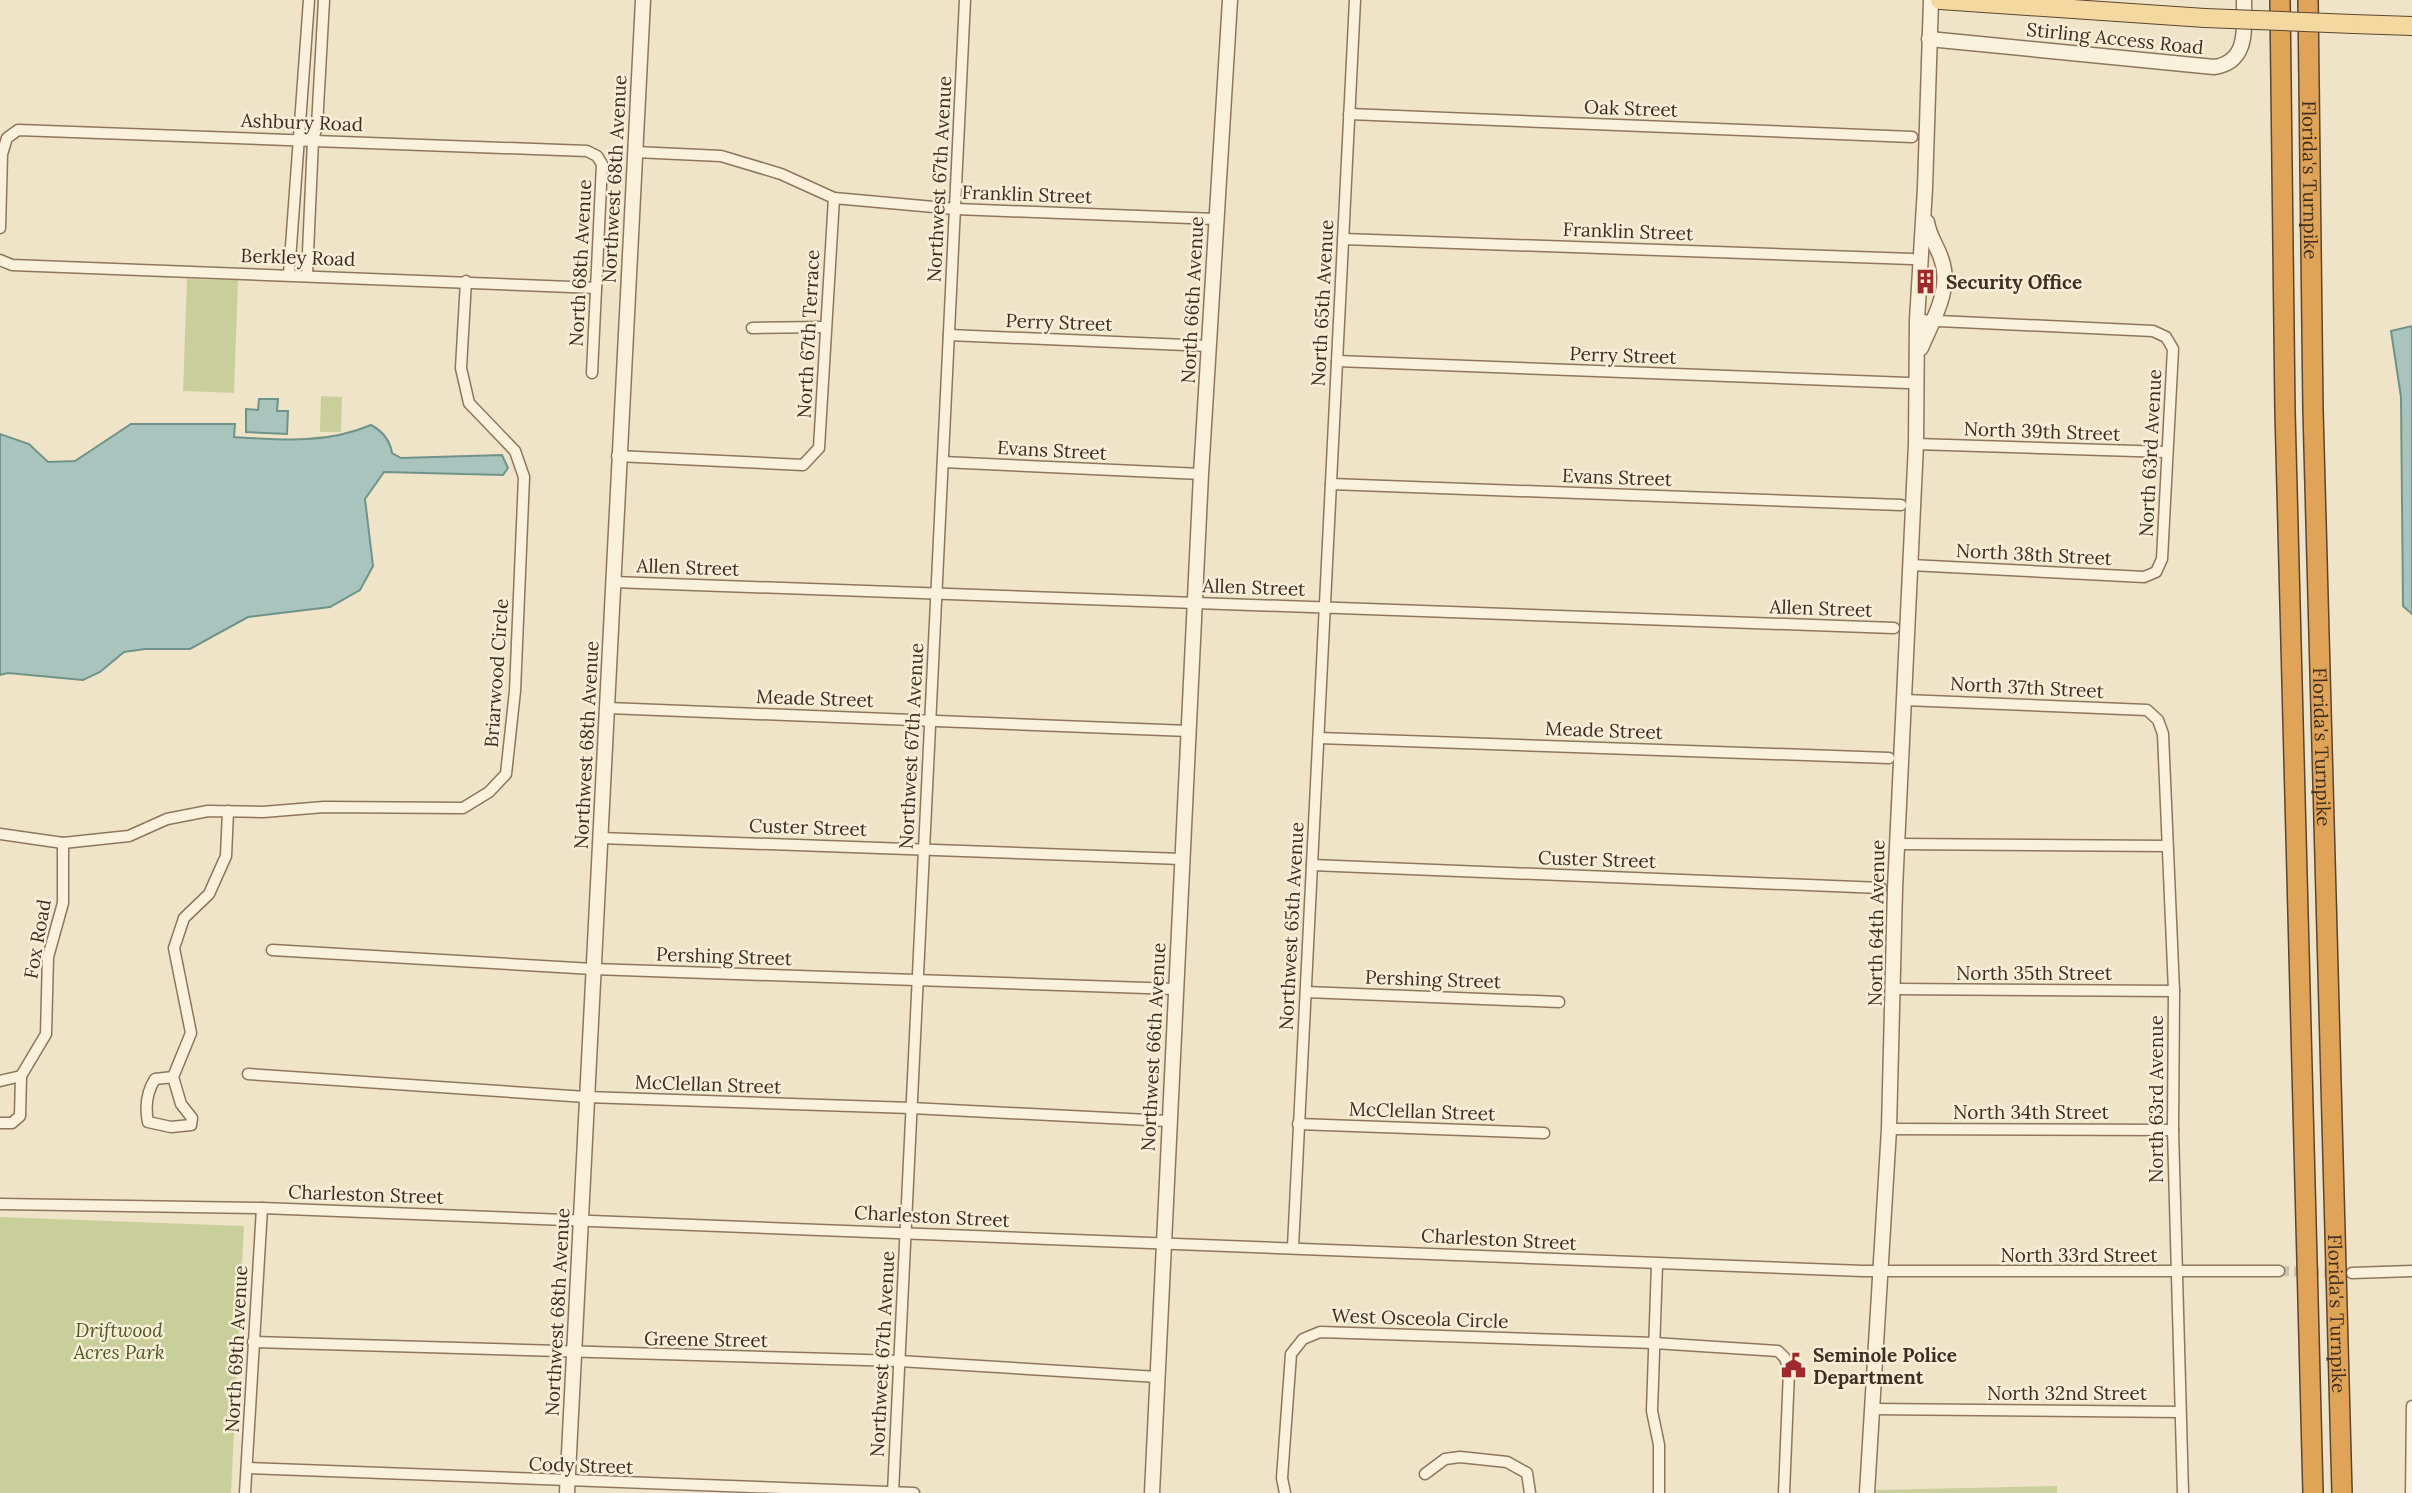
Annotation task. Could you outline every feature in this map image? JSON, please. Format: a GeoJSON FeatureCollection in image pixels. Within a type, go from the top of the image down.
{"type":"FeatureCollection","features":[{"type":"Feature","properties":{"kind":"highway","name":"Florida's Turnpike"},"geometry":{"type":"LineString","coordinates":[[2280,0],[2284,397],[2313,1493]]}},
{"type":"Feature","properties":{"kind":"highway","name":"Florida's Turnpike"},"geometry":{"type":"LineString","coordinates":[[2308,0],[2313,411],[2342,1493]]}},
{"type":"Feature","properties":{"kind":"main road"},"geometry":{"type":"LineString","coordinates":[[1940,0],[2205,18],[2412,26]]}},
{"type":"Feature","properties":{"kind":"street"},"geometry":{"type":"LineString","coordinates":[[289,274],[309,0]]}},
{"type":"Feature","properties":{"kind":"street"},"geometry":{"type":"LineString","coordinates":[[307,275],[313,139],[317,126],[324,0]]}},
{"type":"Feature","properties":{"kind":"street","name":"Northwest 68th Avenue"},"geometry":{"type":"LineString","coordinates":[[567,1488],[608,708],[617,456],[643,0]]}},
{"type":"Feature","properties":{"kind":"street","name":"Northwest 67th Avenue"},"geometry":{"type":"LineString","coordinates":[[893,1492],[965,0]]}},
{"type":"Feature","properties":{"kind":"street","name":"North 66th Avenue"},"geometry":{"type":"LineString","coordinates":[[1196,602],[1201,474],[1230,0]]}},
{"type":"Feature","properties":{"kind":"street","name":"North 65th Avenue"},"geometry":{"type":"LineString","coordinates":[[1325,607],[1355,0]]}},
{"type":"Feature","properties":{"kind":"street","name":"North 64th Avenue"},"geometry":{"type":"LineString","coordinates":[[1867,1493],[1889,1129],[1897,844],[1916,444],[1919,353],[1917,320],[1931,0]]}},
{"type":"Feature","properties":{"kind":"street","name":"Stirling Access Road"},"geometry":{"type":"LineString","coordinates":[[1929,39],[2214,67],[2225,65],[2237,56],[2244,43],[2244,0]]}},
{"type":"Feature","properties":{"kind":"street","name":"Oak Street"},"geometry":{"type":"LineString","coordinates":[[1349,114],[1912,137]]}},
{"type":"Feature","properties":{"kind":"street","name":"Ashbury Road"},"geometry":{"type":"LineString","coordinates":[[0,228],[2,154],[8,138],[18,130],[587,151],[597,156]]}},
{"type":"Feature","properties":{"kind":"street","name":"Franklin Street"},"geometry":{"type":"LineString","coordinates":[[635,152],[721,156],[781,174],[834,198],[956,209],[1216,219]]}},
{"type":"Feature","properties":{"kind":"street","name":"North 68th Avenue"},"geometry":{"type":"LineString","coordinates":[[592,373],[602,164],[597,156]]}},
{"type":"Feature","properties":{"kind":"street","name":"North 67th Terrace"},"geometry":{"type":"LineString","coordinates":[[617,456],[803,465],[819,448],[824,327],[834,198]]}},
{"type":"Feature","properties":{"kind":"street","name":"North 64th Avenue"},"geometry":{"type":"LineString","coordinates":[[1919,353],[1940,307],[1944,277],[1942,260],[1929,233],[1924,198]]}},
{"type":"Feature","properties":{"kind":"street","name":"Franklin Street"},"geometry":{"type":"LineString","coordinates":[[1343,239],[1912,259]]}},
{"type":"Feature","properties":{"kind":"street","name":"Berkley Road"},"geometry":{"type":"LineString","coordinates":[[0,260],[12,265],[596,288]]}},
{"type":"Feature","properties":{"kind":"street","name":"Briarwood Circle"},"geometry":{"type":"LineString","coordinates":[[0,834],[62,843],[129,836],[167,819],[208,811],[324,807],[463,808],[489,792],[506,774],[515,691],[524,477],[515,451],[469,403],[461,368],[466,281]]}},
{"type":"Feature","properties":{"kind":"street"},"geometry":{"type":"LineString","coordinates":[[1917,320],[1932,320]]}},
{"type":"Feature","properties":{"kind":"street","name":"North 63rd Avenue"},"geometry":{"type":"LineString","coordinates":[[1932,320],[2153,331],[2166,337],[2173,349],[2162,559],[2156,572]]}},
{"type":"Feature","properties":{"kind":"street"},"geometry":{"type":"LineString","coordinates":[[752,328],[824,327]]}},
{"type":"Feature","properties":{"kind":"street","name":"Perry Street"},"geometry":{"type":"LineString","coordinates":[[949,335],[1209,346]]}},
{"type":"Feature","properties":{"kind":"street","name":"Perry Street"},"geometry":{"type":"LineString","coordinates":[[1337,361],[1908,383]]}},
{"type":"Feature","properties":{"kind":"street","name":"North 39th Street"},"geometry":{"type":"LineString","coordinates":[[1916,444],[2167,452]]}},
{"type":"Feature","properties":{"kind":"street","name":"Evans Street"},"geometry":{"type":"LineString","coordinates":[[943,463],[1201,474]]}},
{"type":"Feature","properties":{"kind":"street","name":"Evans Street"},"geometry":{"type":"LineString","coordinates":[[1331,484],[1901,505]]}},
{"type":"Feature","properties":{"kind":"street","name":"North 38th Street"},"geometry":{"type":"LineString","coordinates":[[1910,565],[2144,577],[2156,572]]}},
{"type":"Feature","properties":{"kind":"street","name":"Allen Street"},"geometry":{"type":"LineString","coordinates":[[613,582],[1894,628]]}},
{"type":"Feature","properties":{"kind":"street","name":"Northwest 66th Avenue"},"geometry":{"type":"LineString","coordinates":[[1152,1493],[1168,1122],[1196,602]]}},
{"type":"Feature","properties":{"kind":"street","name":"Northwest 65th Avenue"},"geometry":{"type":"LineString","coordinates":[[1293,1247],[1325,607]]}},
{"type":"Feature","properties":{"kind":"street","name":"North 37th Street"},"geometry":{"type":"LineString","coordinates":[[1905,700],[2147,710]]}},
{"type":"Feature","properties":{"kind":"street","name":"Meade Street"},"geometry":{"type":"LineString","coordinates":[[608,708],[1189,731]]}},
{"type":"Feature","properties":{"kind":"street","name":"North 63rd Avenue"},"geometry":{"type":"LineString","coordinates":[[2147,710],[2158,720],[2163,734],[2174,991],[2173,1130],[2183,1493]]}},
{"type":"Feature","properties":{"kind":"street","name":"Meade Street"},"geometry":{"type":"LineString","coordinates":[[1319,738],[1889,758]]}},
{"type":"Feature","properties":{"kind":"street"},"geometry":{"type":"LineString","coordinates":[[173,1077],[155,1079],[150,1086],[145,1107],[148,1122],[171,1127],[191,1125],[192,1118],[181,1104],[173,1077],[191,1033],[174,948],[184,918],[209,894],[226,856],[228,811]]}},
{"type":"Feature","properties":{"kind":"street","name":"Custer Street"},"geometry":{"type":"LineString","coordinates":[[600,838],[1182,859]]}},
{"type":"Feature","properties":{"kind":"street","name":"Fox Road"},"geometry":{"type":"LineString","coordinates":[[0,1123],[12,1124],[20,1116],[21,1076],[46,1034],[48,957],[63,903],[62,843]]}},
{"type":"Feature","properties":{"kind":"street"},"geometry":{"type":"LineString","coordinates":[[1897,844],[2167,846]]}},
{"type":"Feature","properties":{"kind":"street","name":"Custer Street"},"geometry":{"type":"LineString","coordinates":[[1312,865],[1881,888]]}},
{"type":"Feature","properties":{"kind":"street","name":"Pershing Street"},"geometry":{"type":"LineString","coordinates":[[272,950],[593,969],[1175,989]]}},
{"type":"Feature","properties":{"kind":"street","name":"North 35th Street"},"geometry":{"type":"LineString","coordinates":[[1894,989],[2174,991]]}},
{"type":"Feature","properties":{"kind":"street","name":"Pershing Street"},"geometry":{"type":"LineString","coordinates":[[1306,992],[1559,1002]]}},
{"type":"Feature","properties":{"kind":"street","name":"McClellan Street"},"geometry":{"type":"LineString","coordinates":[[248,1074],[586,1097],[911,1108],[1168,1122]]}},
{"type":"Feature","properties":{"kind":"street"},"geometry":{"type":"LineString","coordinates":[[0,1081],[21,1076]]}},
{"type":"Feature","properties":{"kind":"street","name":"McClellan Street"},"geometry":{"type":"LineString","coordinates":[[1298,1124],[1544,1133]]}},
{"type":"Feature","properties":{"kind":"street","name":"North 34th Street"},"geometry":{"type":"LineString","coordinates":[[1889,1129],[2173,1130]]}},
{"type":"Feature","properties":{"kind":"street","name":"Charleston Street"},"geometry":{"type":"LineString","coordinates":[[0,1204],[262,1208],[1863,1271]]}},
{"type":"Feature","properties":{"kind":"street","name":"North 69th Avenue"},"geometry":{"type":"LineString","coordinates":[[245,1493],[262,1208]]}},
{"type":"Feature","properties":{"kind":"street"},"geometry":{"type":"LineString","coordinates":[[1657,1264],[1652,1411],[1659,1445],[1659,1493]]}},
{"type":"Feature","properties":{"kind":"street","name":"North 33rd Street"},"geometry":{"type":"LineString","coordinates":[[1863,1271],[2278,1271]]}},
{"type":"Feature","properties":{"kind":"street"},"geometry":{"type":"LineString","coordinates":[[2352,1273],[2412,1271]]}},
{"type":"Feature","properties":{"kind":"street","name":"West Osceola Circle"},"geometry":{"type":"LineString","coordinates":[[1285,1493],[1282,1478],[1291,1354],[1303,1339],[1320,1332],[1654,1343]]}},
{"type":"Feature","properties":{"kind":"street","name":"Greene Street"},"geometry":{"type":"LineString","coordinates":[[253,1342],[899,1361],[1158,1377]]}},
{"type":"Feature","properties":{"kind":"street"},"geometry":{"type":"LineString","coordinates":[[1654,1343],[1765,1349],[1778,1351],[1786,1358],[1789,1371],[1784,1493]]}},
{"type":"Feature","properties":{"kind":"street"},"geometry":{"type":"LineString","coordinates":[[2411,1493],[2412,1406]]}},
{"type":"Feature","properties":{"kind":"street","name":"North 32nd Street"},"geometry":{"type":"LineString","coordinates":[[1871,1409],[2180,1412]]}},
{"type":"Feature","properties":{"kind":"street"},"geometry":{"type":"LineString","coordinates":[[1425,1474],[1445,1459],[1507,1462],[1527,1473],[1530,1493]]}},
{"type":"Feature","properties":{"kind":"street","name":"Cody Street"},"geometry":{"type":"LineString","coordinates":[[247,1468],[567,1488],[915,1493]]}},
{"type":"Feature","properties":{"kind":"green space"},"geometry":{"type":"Polygon","coordinates":[[[187,279],[238,280],[234,393],[183,391],[187,279]]]}},
{"type":"Feature","properties":{"kind":"green space"},"geometry":{"type":"Polygon","coordinates":[[[321,396],[342,397],[341,432],[320,432],[321,396]]]}},
{"type":"Feature","properties":{"kind":"green space","name":"Driftwood Acres Park"},"geometry":{"type":"Polygon","coordinates":[[[0,1217],[244,1226],[231,1493],[0,1493],[0,1217]]]}},
{"type":"Feature","properties":{"kind":"green space"},"geometry":{"type":"Polygon","coordinates":[[[2057,1486],[2057,1493],[1876,1493],[1876,1490],[2057,1486]]]}},
{"type":"Feature","properties":{"kind":"water"},"geometry":{"type":"Polygon","coordinates":[[[2412,326],[2412,614],[2403,606],[2401,397],[2391,331],[2412,326]]]}},
{"type":"Feature","properties":{"kind":"water"},"geometry":{"type":"Polygon","coordinates":[[[259,399],[278,399],[277,411],[288,411],[287,434],[246,432],[246,409],[258,410],[259,399]]]}},
{"type":"Feature","properties":{"kind":"water"},"geometry":{"type":"Polygon","coordinates":[[[131,424],[235,424],[234,437],[286,440],[338,435],[371,425],[385,436],[392,453],[401,458],[502,455],[508,468],[503,475],[384,472],[365,499],[373,566],[360,590],[330,607],[248,617],[190,649],[124,652],[100,672],[83,680],[8,673],[0,675],[0,434],[29,444],[48,462],[75,461],[131,424]]]}},
{"type":"Feature","properties":{"kind":"tunnel"},"geometry":{"type":"LineString","coordinates":[[2279,1271],[2339,1273]]}},
{"type":"Feature","properties":{"kind":"place","name":"Security Office"},"geometry":{"type":"Point","coordinates":[1926,282]}},
{"type":"Feature","properties":{"kind":"place","name":"Seminole Police Department"},"geometry":{"type":"Point","coordinates":[1793,1366]}}]}
